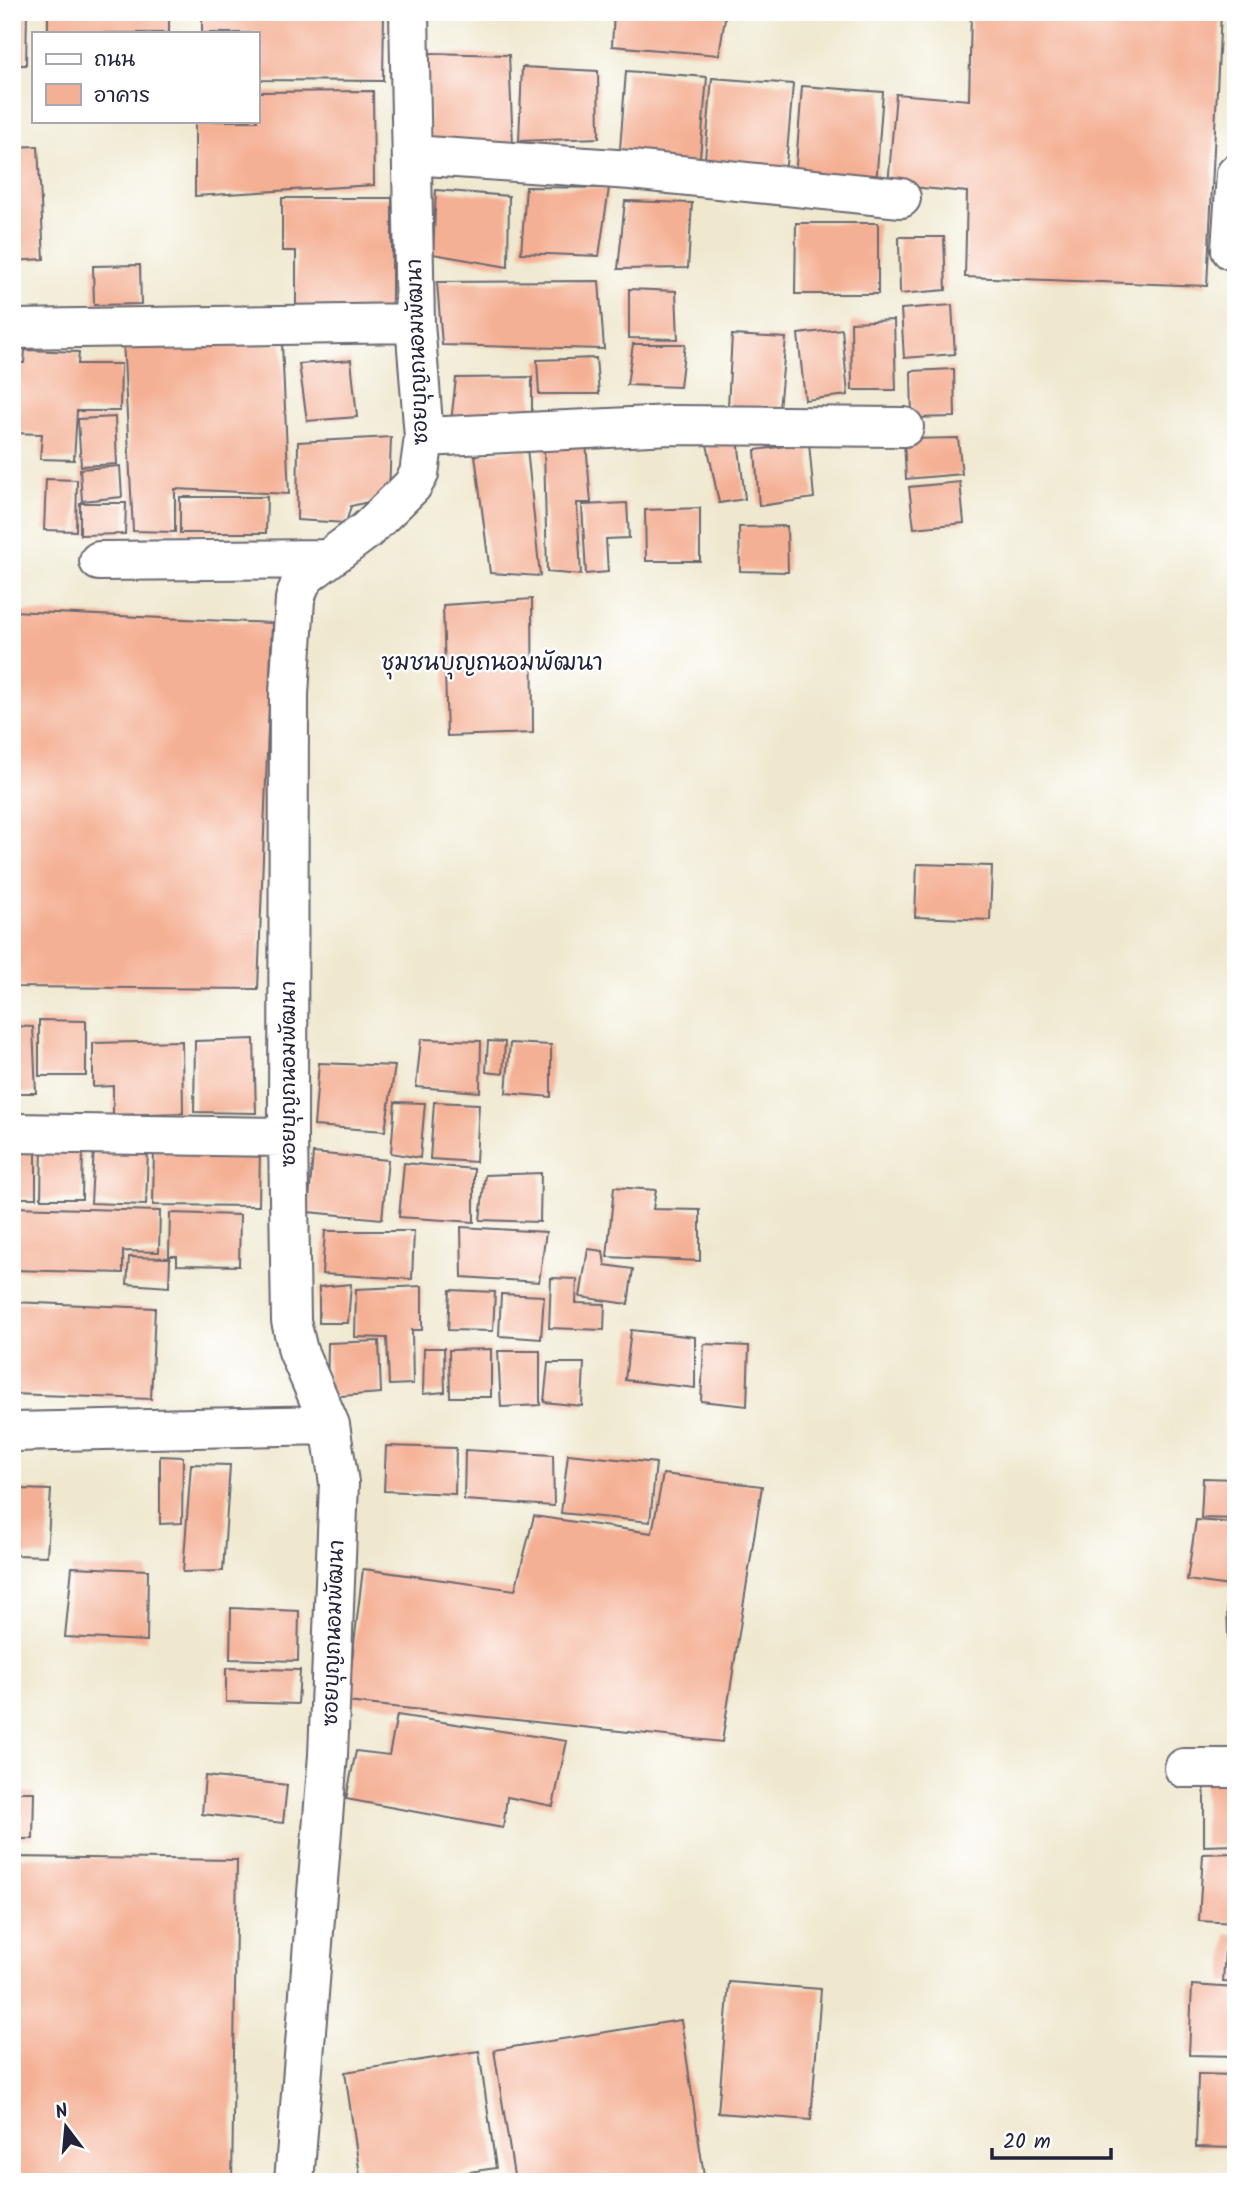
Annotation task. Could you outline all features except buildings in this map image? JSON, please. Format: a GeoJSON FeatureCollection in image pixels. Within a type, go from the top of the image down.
{"type":"FeatureCollection","features":[{"type":"Feature","properties":{"kind":"street","name":"ซอยบุญถนอมพัฒนา"},"geometry":{"type":"LineString","coordinates":[[294,2182],[328,1755],[339,1483],[330,1424],[298,1350],[291,1321],[288,1137],[289,694],[295,599],[300,584],[308,574],[367,530],[412,486],[419,474],[424,437],[415,323],[409,12]]}},
{"type":"Feature","properties":{"kind":"street"},"geometry":{"type":"LineString","coordinates":[[412,155],[631,170],[901,198]]}},
{"type":"Feature","properties":{"kind":"street"},"geometry":{"type":"LineString","coordinates":[[1231,250],[1236,174]]}},
{"type":"Feature","properties":{"kind":"street"},"geometry":{"type":"LineString","coordinates":[[12,329],[415,323]]}},
{"type":"Feature","properties":{"kind":"street"},"geometry":{"type":"LineString","coordinates":[[424,437],[671,425],[904,427]]}},
{"type":"Feature","properties":{"kind":"street"},"geometry":{"type":"LineString","coordinates":[[99,562],[327,559]]}},
{"type":"Feature","properties":{"kind":"street"},"geometry":{"type":"LineString","coordinates":[[12,1133],[288,1137]]}},
{"type":"Feature","properties":{"kind":"street"},"geometry":{"type":"LineString","coordinates":[[12,1432],[330,1424]]}},
{"type":"Feature","properties":{"kind":"street"},"geometry":{"type":"LineString","coordinates":[[1184,1768],[1236,1768]]}},
{"type":"Feature","properties":{"kind":"district","name":"ชุมชนบุญถนอมพัฒนา"},"geometry":{"type":"Point","coordinates":[492,662]}}]}
